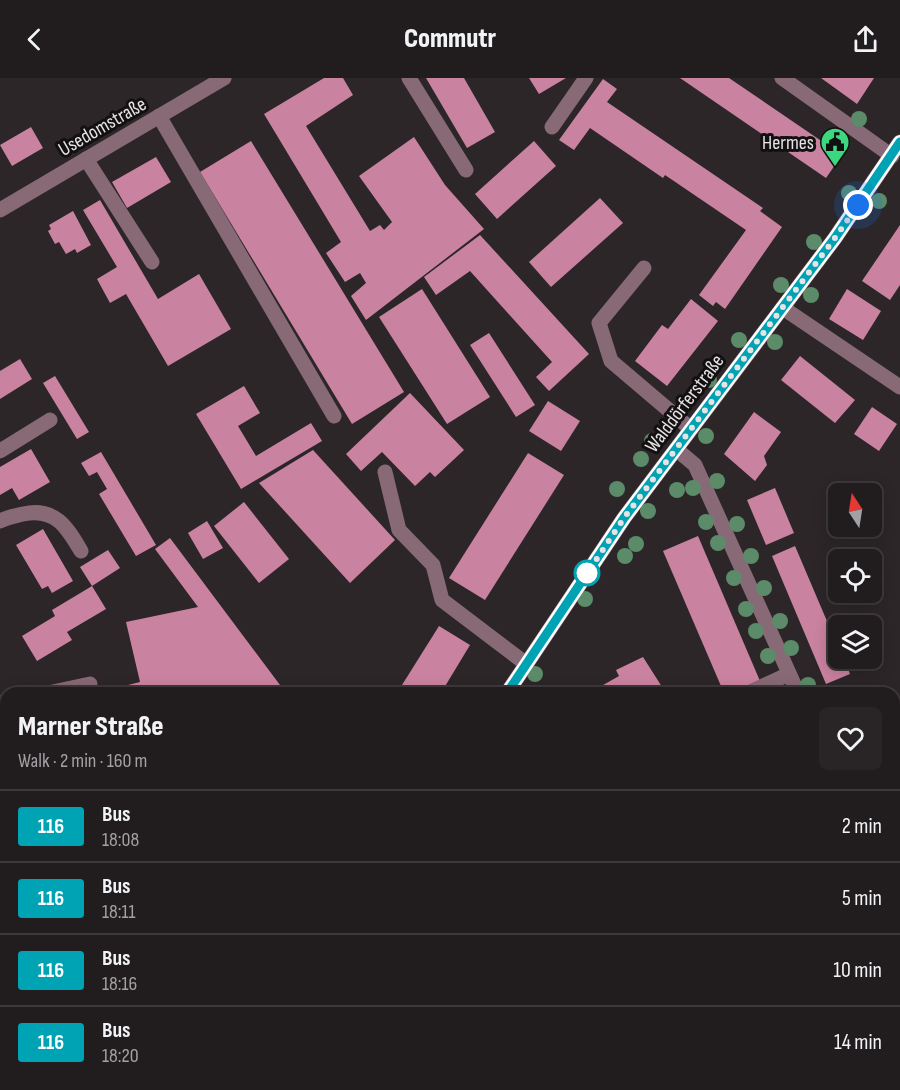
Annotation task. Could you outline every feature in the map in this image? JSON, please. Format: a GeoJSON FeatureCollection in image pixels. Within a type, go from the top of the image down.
{"type":"FeatureCollection","features":[{"type":"Feature","properties":{"kind":"street","name":"Usedomstraße"},"geometry":{"type":"LineString","coordinates":[[0,210],[224,78]]}},
{"type":"Feature","properties":{"kind":"street"},"geometry":{"type":"LineString","coordinates":[[409,78],[466,170]]}},
{"type":"Feature","properties":{"kind":"street"},"geometry":{"type":"LineString","coordinates":[[552,127],[586,78]]}},
{"type":"Feature","properties":{"kind":"street"},"geometry":{"type":"LineString","coordinates":[[782,78],[892,156]]}},
{"type":"Feature","properties":{"kind":"street"},"geometry":{"type":"LineString","coordinates":[[159,116],[334,416]]}},
{"type":"Feature","properties":{"kind":"street","name":"Walddörferstraße"},"geometry":{"type":"LineString","coordinates":[[511,687],[624,518],[835,238],[900,142]]}},
{"type":"Feature","properties":{"kind":"street"},"geometry":{"type":"LineString","coordinates":[[86,159],[152,262]]}},
{"type":"Feature","properties":{"kind":"street"},"geometry":{"type":"LineString","coordinates":[[644,268],[599,323],[611,361],[691,429]]}},
{"type":"Feature","properties":{"kind":"street"},"geometry":{"type":"LineString","coordinates":[[783,308],[900,387]]}},
{"type":"Feature","properties":{"kind":"street"},"geometry":{"type":"LineString","coordinates":[[0,451],[50,420]]}},
{"type":"Feature","properties":{"kind":"street"},"geometry":{"type":"LineString","coordinates":[[676,449],[695,465],[795,687]]}},
{"type":"Feature","properties":{"kind":"street"},"geometry":{"type":"LineString","coordinates":[[385,472],[399,530],[433,566],[442,600],[525,663]]}},
{"type":"Feature","properties":{"kind":"street"},"geometry":{"type":"LineString","coordinates":[[0,521],[35,511],[55,517],[69,531],[81,551]]}},
{"type":"Feature","properties":{"kind":"street"},"geometry":{"type":"LineString","coordinates":[[761,687],[789,674]]}},
{"type":"Feature","properties":{"kind":"street"},"geometry":{"type":"LineString","coordinates":[[76,687],[90,684]]}},
{"type":"Feature","properties":{"kind":"building"},"geometry":{"type":"Polygon","coordinates":[[[324,78],[343,78],[353,95],[306,126],[370,231],[380,225],[384,230],[392,222],[359,176],[414,137],[445,185],[484,229],[366,320],[351,296],[366,283],[360,273],[345,282],[326,253],[341,242],[264,114],[324,78]]]}},
{"type":"Feature","properties":{"kind":"building"},"geometry":{"type":"Polygon","coordinates":[[[426,78],[464,78],[495,132],[467,148],[426,78]]]}},
{"type":"Feature","properties":{"kind":"building"},"geometry":{"type":"Polygon","coordinates":[[[529,78],[566,78],[539,94],[529,78]]]}},
{"type":"Feature","properties":{"kind":"building"},"geometry":{"type":"Polygon","coordinates":[[[680,78],[729,78],[842,155],[826,178],[680,78]]]}},
{"type":"Feature","properties":{"kind":"building"},"geometry":{"type":"Polygon","coordinates":[[[821,78],[874,78],[857,104],[821,78]]]}},
{"type":"Feature","properties":{"kind":"building"},"geometry":{"type":"Polygon","coordinates":[[[603,79],[617,89],[607,102],[763,208],[760,211],[782,227],[725,309],[716,302],[713,306],[699,295],[746,230],[665,175],[663,178],[590,128],[574,150],[559,140],[603,79]]]}},
{"type":"Feature","properties":{"kind":"building"},"geometry":{"type":"Polygon","coordinates":[[[31,127],[43,148],[12,166],[0,145],[31,127]]]}},
{"type":"Feature","properties":{"kind":"building"},"geometry":{"type":"Polygon","coordinates":[[[251,141],[404,392],[352,424],[200,172],[251,141]]]}},
{"type":"Feature","properties":{"kind":"building"},"geometry":{"type":"Polygon","coordinates":[[[534,141],[556,166],[497,219],[475,194],[534,141]]]}},
{"type":"Feature","properties":{"kind":"building"},"geometry":{"type":"Polygon","coordinates":[[[156,157],[171,182],[127,208],[112,182],[156,157]]]}},
{"type":"Feature","properties":{"kind":"building"},"geometry":{"type":"Polygon","coordinates":[[[600,198],[623,223],[551,287],[529,262],[600,198]]]}},
{"type":"Feature","properties":{"kind":"building"},"geometry":{"type":"Polygon","coordinates":[[[100,200],[158,299],[199,274],[231,329],[168,366],[126,294],[110,303],[97,279],[117,267],[83,210],[100,200]]]}},
{"type":"Feature","properties":{"kind":"building"},"geometry":{"type":"Polygon","coordinates":[[[73,211],[91,245],[77,253],[75,249],[66,254],[59,242],[55,244],[48,231],[51,229],[49,225],[73,211]]]}},
{"type":"Feature","properties":{"kind":"building"},"geometry":{"type":"Polygon","coordinates":[[[900,225],[900,285],[890,300],[862,281],[900,225]]]}},
{"type":"Feature","properties":{"kind":"building"},"geometry":{"type":"Polygon","coordinates":[[[480,235],[589,354],[549,391],[536,377],[552,362],[470,271],[436,295],[424,277],[480,235]]]}},
{"type":"Feature","properties":{"kind":"building"},"geometry":{"type":"Polygon","coordinates":[[[422,289],[490,397],[447,424],[379,317],[422,289]]]}},
{"type":"Feature","properties":{"kind":"building"},"geometry":{"type":"Polygon","coordinates":[[[847,289],[881,311],[863,340],[829,319],[847,289]]]}},
{"type":"Feature","properties":{"kind":"building"},"geometry":{"type":"Polygon","coordinates":[[[691,299],[718,321],[667,386],[635,361],[662,325],[668,329],[691,299]]]}},
{"type":"Feature","properties":{"kind":"building"},"geometry":{"type":"Polygon","coordinates":[[[489,333],[535,405],[516,417],[470,345],[489,333]]]}},
{"type":"Feature","properties":{"kind":"building"},"geometry":{"type":"Polygon","coordinates":[[[800,356],[855,400],[835,423],[781,380],[800,356]]]}},
{"type":"Feature","properties":{"kind":"building"},"geometry":{"type":"Polygon","coordinates":[[[20,359],[32,379],[0,399],[0,371],[20,359]]]}},
{"type":"Feature","properties":{"kind":"building"},"geometry":{"type":"Polygon","coordinates":[[[55,376],[89,432],[77,439],[43,383],[55,376]]]}},
{"type":"Feature","properties":{"kind":"building"},"geometry":{"type":"Polygon","coordinates":[[[244,386],[260,413],[238,426],[256,456],[311,423],[322,441],[241,489],[196,414],[244,386]]]}},
{"type":"Feature","properties":{"kind":"building"},"geometry":{"type":"Polygon","coordinates":[[[410,393],[464,450],[435,477],[430,472],[415,486],[382,452],[361,471],[346,454],[410,393]]]}},
{"type":"Feature","properties":{"kind":"building"},"geometry":{"type":"Polygon","coordinates":[[[548,401],[580,421],[561,451],[529,431],[548,401]]]}},
{"type":"Feature","properties":{"kind":"building"},"geometry":{"type":"Polygon","coordinates":[[[872,407],[897,424],[879,451],[854,434],[872,407]]]}},
{"type":"Feature","properties":{"kind":"building"},"geometry":{"type":"Polygon","coordinates":[[[754,412],[781,432],[764,456],[767,465],[755,481],[724,454],[754,412]]]}},
{"type":"Feature","properties":{"kind":"building"},"geometry":{"type":"Polygon","coordinates":[[[31,449],[50,482],[19,500],[12,488],[0,495],[0,467],[31,449]]]}},
{"type":"Feature","properties":{"kind":"building"},"geometry":{"type":"Polygon","coordinates":[[[313,450],[395,540],[350,583],[259,483],[313,450]]]}},
{"type":"Feature","properties":{"kind":"building"},"geometry":{"type":"Polygon","coordinates":[[[101,452],[156,545],[136,556],[99,494],[107,489],[97,472],[89,476],[81,463],[101,452]]]}},
{"type":"Feature","properties":{"kind":"building"},"geometry":{"type":"Polygon","coordinates":[[[528,453],[564,475],[485,600],[449,578],[528,453]]]}},
{"type":"Feature","properties":{"kind":"building"},"geometry":{"type":"Polygon","coordinates":[[[775,488],[794,533],[766,545],[747,500],[775,488]]]}},
{"type":"Feature","properties":{"kind":"building"},"geometry":{"type":"Polygon","coordinates":[[[244,502],[289,559],[259,583],[214,526],[244,502]]]}},
{"type":"Feature","properties":{"kind":"building"},"geometry":{"type":"Polygon","coordinates":[[[207,521],[223,548],[203,559],[188,533],[207,521]]]}},
{"type":"Feature","properties":{"kind":"building"},"geometry":{"type":"Polygon","coordinates":[[[43,529],[73,581],[52,593],[48,586],[42,589],[16,545],[43,529]]]}},
{"type":"Feature","properties":{"kind":"building"},"geometry":{"type":"Polygon","coordinates":[[[698,536],[760,681],[746,687],[721,687],[663,551],[698,536]]]}},
{"type":"Feature","properties":{"kind":"building"},"geometry":{"type":"Polygon","coordinates":[[[170,538],[282,687],[128,687],[128,685],[140,682],[126,622],[198,607],[155,549],[170,538]]]}},
{"type":"Feature","properties":{"kind":"building"},"geometry":{"type":"Polygon","coordinates":[[[795,546],[828,624],[828,669],[848,669],[850,674],[826,684],[772,556],[795,546]]]}},
{"type":"Feature","properties":{"kind":"building"},"geometry":{"type":"Polygon","coordinates":[[[108,550],[120,568],[92,586],[80,567],[108,550]]]}},
{"type":"Feature","properties":{"kind":"building"},"geometry":{"type":"Polygon","coordinates":[[[92,586],[106,609],[67,632],[72,640],[37,661],[22,636],[55,616],[52,610],[92,586]]]}},
{"type":"Feature","properties":{"kind":"building"},"geometry":{"type":"Polygon","coordinates":[[[439,626],[470,645],[445,687],[401,687],[439,626]]]}},
{"type":"Feature","properties":{"kind":"building"},"geometry":{"type":"Polygon","coordinates":[[[643,657],[662,687],[600,687],[619,676],[616,670],[643,657]]]}},
{"type":"Feature","properties":{"kind":"bus line","name":"116"},"geometry":{"type":"LineString","coordinates":[[511,687],[624,518],[835,238],[900,142]]}},
{"type":"Feature","properties":{"kind":"place","name":"Hermes"},"geometry":{"type":"Point","coordinates":[835,168]}},
{"type":"Feature","properties":{"kind":"route"},"geometry":{"type":"LineString","coordinates":[[587,573],[586,575],[624,518],[858,205]]}}]}
